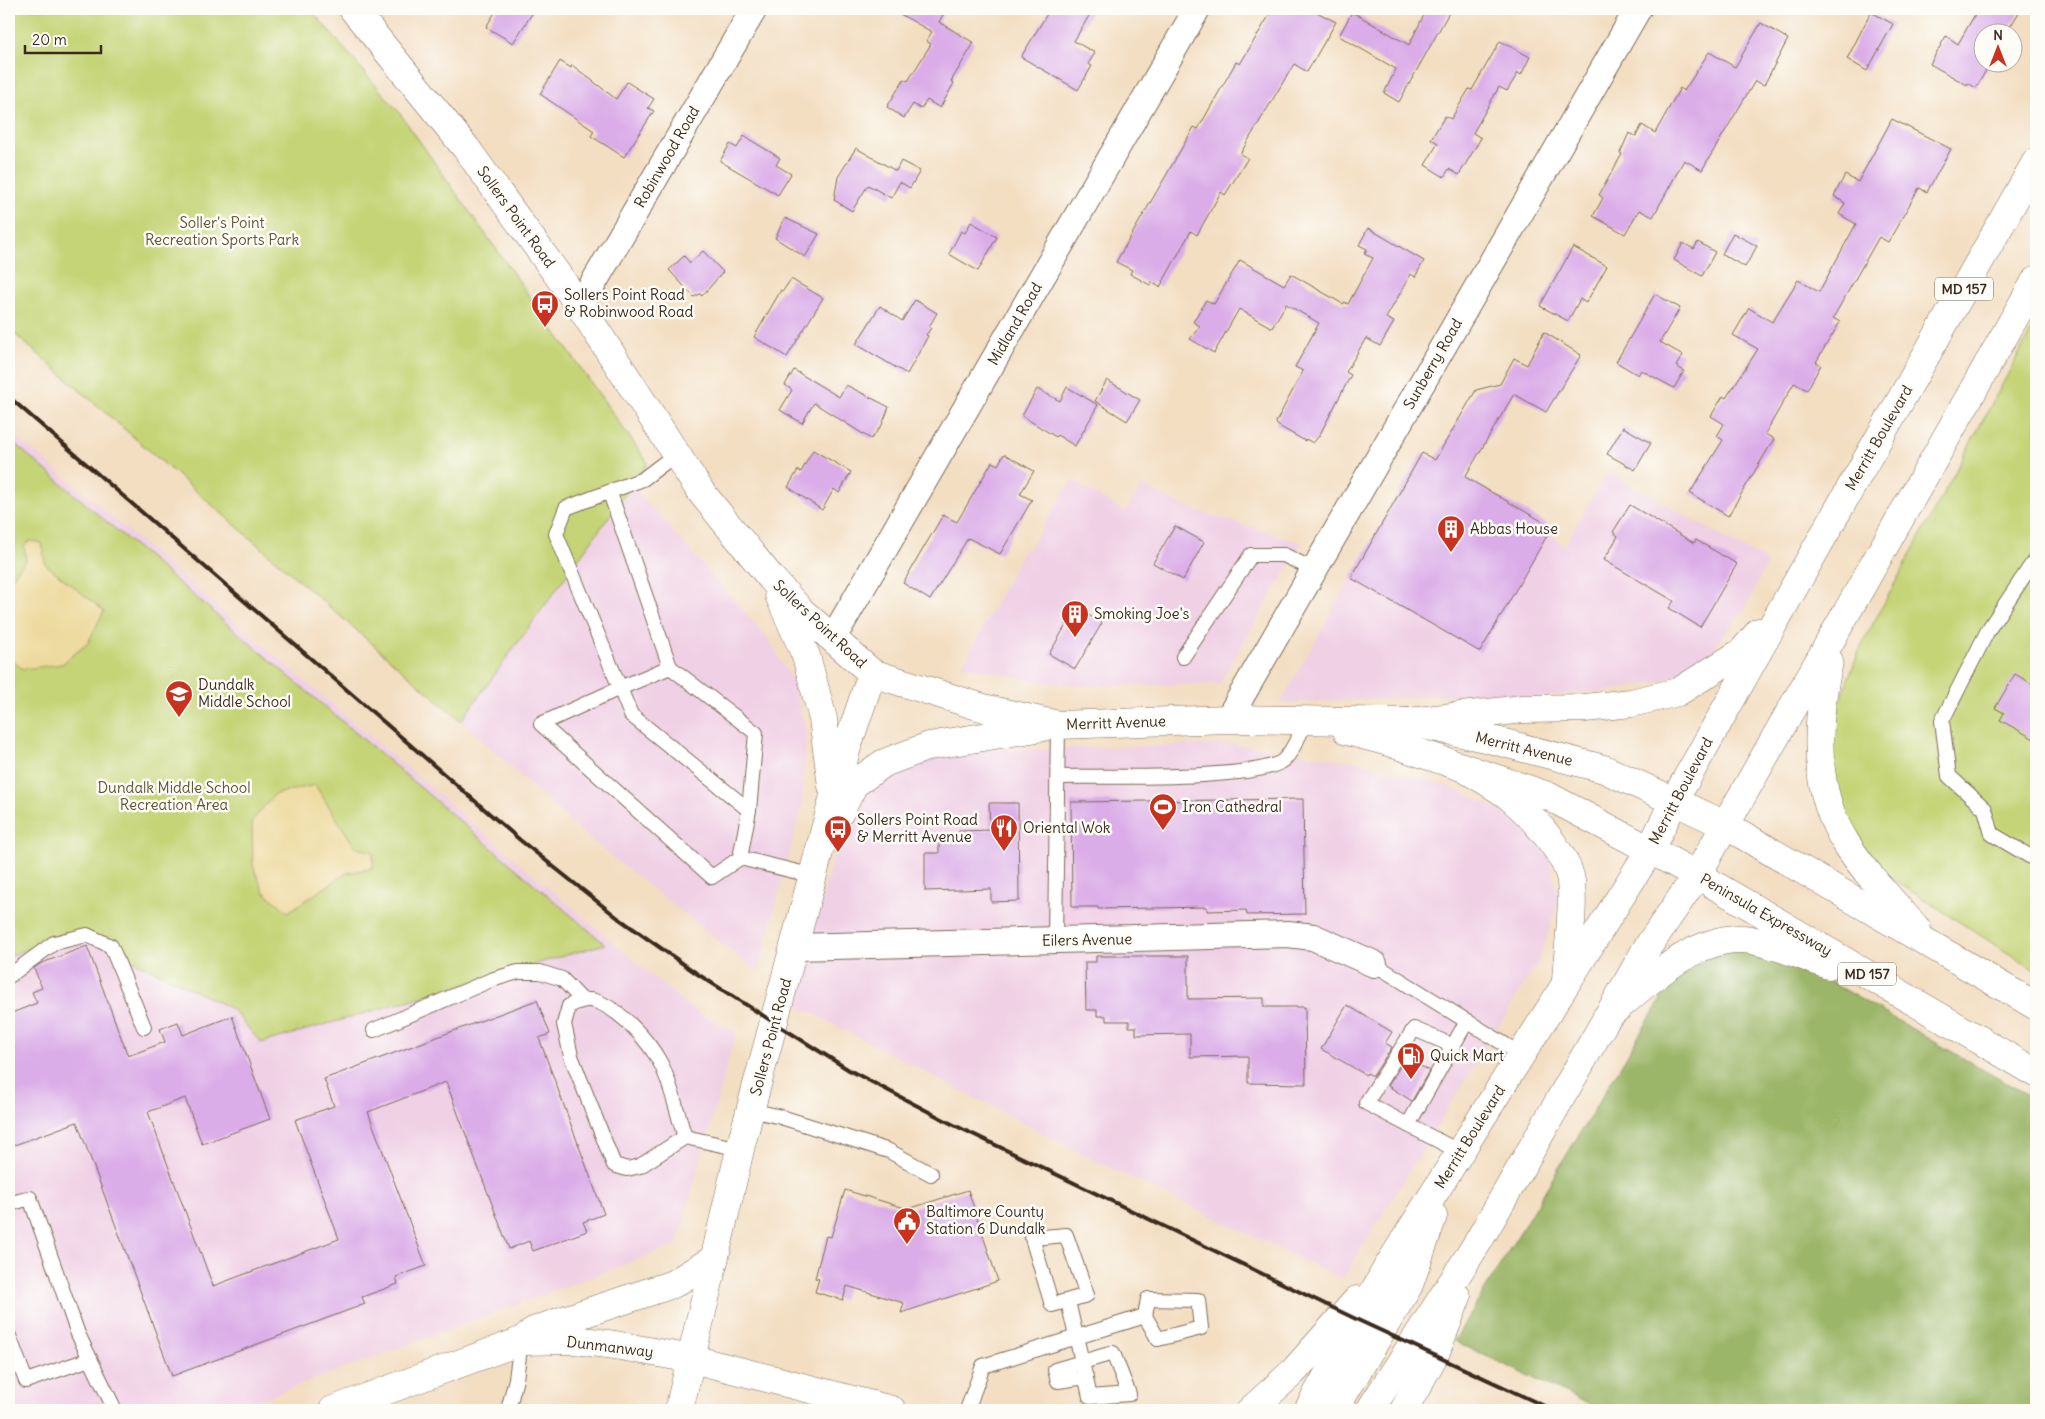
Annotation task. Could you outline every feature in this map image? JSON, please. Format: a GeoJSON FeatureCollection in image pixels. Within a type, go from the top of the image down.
{"type":"FeatureCollection","features":[{"type":"Feature","properties":{"kind":"main road","name":"Sollers Point Road"},"geometry":{"type":"LineString","coordinates":[[354,9],[466,148],[580,306],[701,492],[771,578],[801,611],[872,674],[847,747],[822,847],[740,1149],[679,1410]]}},
{"type":"Feature","properties":{"kind":"main road","name":"Merritt Boulevard"},"geometry":{"type":"LineString","coordinates":[[1308,1410],[1387,1268],[1650,850],[1674,801],[2036,162]]}},
{"type":"Feature","properties":{"kind":"main road"},"geometry":{"type":"LineString","coordinates":[[1370,1410],[1478,1242],[1647,948],[1697,875],[1727,826],[2036,280]]}},
{"type":"Feature","properties":{"kind":"main road"},"geometry":{"type":"LineString","coordinates":[[771,578],[806,656],[823,720],[834,798]]}},
{"type":"Feature","properties":{"kind":"main road"},"geometry":{"type":"LineString","coordinates":[[1409,722],[1523,709],[1585,708],[1631,703],[1678,692],[1742,652],[1788,598]]}},
{"type":"Feature","properties":{"kind":"main road"},"geometry":{"type":"LineString","coordinates":[[1833,639],[1821,696],[1818,727],[1818,750],[1831,812],[1845,842],[1872,878],[1935,948]]}},
{"type":"Feature","properties":{"kind":"main road","name":"Merritt Avenue"},"geometry":{"type":"LineString","coordinates":[[872,674],[987,708],[1058,725],[1228,719],[1409,722],[1486,738],[1604,769],[1674,801]]}},
{"type":"Feature","properties":{"kind":"main road","name":"Merritt Avenue"},"geometry":{"type":"LineString","coordinates":[[1307,720],[1385,742],[1548,796],[1650,850]]}},
{"type":"Feature","properties":{"kind":"main road"},"geometry":{"type":"LineString","coordinates":[[822,847],[854,784],[884,763],[929,746],[1058,725]]}},
{"type":"Feature","properties":{"kind":"main road"},"geometry":{"type":"LineString","coordinates":[[1462,767],[1510,797],[1551,842],[1565,863],[1570,879],[1571,915],[1565,985]]}},
{"type":"Feature","properties":{"kind":"main road"},"geometry":{"type":"LineString","coordinates":[[1674,801],[1727,826],[2036,1006]]}},
{"type":"Feature","properties":{"kind":"main road","name":"Peninsula Expressway"},"geometry":{"type":"LineString","coordinates":[[1650,850],[1697,875],[2036,1073]]}},
{"type":"Feature","properties":{"kind":"main road"},"geometry":{"type":"LineString","coordinates":[[1606,1018],[1668,967],[1697,950],[1729,940],[1751,940],[1887,985]]}},
{"type":"Feature","properties":{"kind":"main road"},"geometry":{"type":"LineString","coordinates":[[1334,1410],[1409,1285],[1456,1159]]}},
{"type":"Feature","properties":{"kind":"main road"},"geometry":{"type":"LineString","coordinates":[[1404,1410],[1435,1354],[1478,1242]]}},
{"type":"Feature","properties":{"kind":"main road"},"geometry":{"type":"LineString","coordinates":[[521,1341],[534,1331],[673,1284],[714,1259]]}},
{"type":"Feature","properties":{"kind":"main road"},"geometry":{"type":"LineString","coordinates":[[1251,1410],[1293,1372],[1344,1313],[1387,1268]]}},
{"type":"Feature","properties":{"kind":"main road","name":"Dunmanway"},"geometry":{"type":"LineString","coordinates":[[333,1410],[521,1341],[574,1340],[615,1345],[692,1359],[892,1410]]}},
{"type":"Feature","properties":{"kind":"street","name":"Robinwood Road"},"geometry":{"type":"LineString","coordinates":[[580,306],[754,9]]}},
{"type":"Feature","properties":{"kind":"street","name":"Midland Road"},"geometry":{"type":"LineString","coordinates":[[833,638],[1197,9]]}},
{"type":"Feature","properties":{"kind":"street","name":"Sunberry Road"},"geometry":{"type":"LineString","coordinates":[[1228,719],[1638,9]]}},
{"type":"Feature","properties":{"kind":"street","name":"Eilers Avenue"},"geometry":{"type":"LineString","coordinates":[[795,947],[1288,934],[1313,937],[1374,964]]}},
{"type":"Feature","properties":{"kind":"lane"},"geometry":{"type":"LineString","coordinates":[[676,454],[643,479],[566,508],[556,534],[631,715],[749,810]]}},
{"type":"Feature","properties":{"kind":"lane"},"geometry":{"type":"LineString","coordinates":[[610,493],[670,667],[756,733],[749,810],[740,858],[712,877],[541,724],[670,667]]}},
{"type":"Feature","properties":{"kind":"lane"},"geometry":{"type":"LineString","coordinates":[[1183,657],[1251,555],[1284,555],[1314,570]]}},
{"type":"Feature","properties":{"kind":"lane"},"geometry":{"type":"LineString","coordinates":[[2036,558],[1988,630],[1942,721],[1949,776],[1984,809],[1992,834],[2036,860]]}},
{"type":"Feature","properties":{"kind":"lane"},"geometry":{"type":"LineString","coordinates":[[1058,776],[1232,774],[1266,769],[1284,760],[1307,720]]}},
{"type":"Feature","properties":{"kind":"lane"},"geometry":{"type":"LineString","coordinates":[[1055,940],[1058,725]]}},
{"type":"Feature","properties":{"kind":"lane"},"geometry":{"type":"LineString","coordinates":[[740,858],[814,876]]}},
{"type":"Feature","properties":{"kind":"lane"},"geometry":{"type":"LineString","coordinates":[[9,976],[54,943],[87,935],[111,946],[144,1026]]}},
{"type":"Feature","properties":{"kind":"lane"},"geometry":{"type":"LineString","coordinates":[[1374,964],[1522,1055]]}},
{"type":"Feature","properties":{"kind":"lane"},"geometry":{"type":"LineString","coordinates":[[374,1030],[491,980],[518,972],[540,972],[562,979],[582,1000]]}},
{"type":"Feature","properties":{"kind":"lane"},"geometry":{"type":"LineString","coordinates":[[684,1137],[661,1064],[642,1035],[610,1008],[594,1000],[582,1000],[569,1006],[564,1024],[571,1056],[614,1165],[627,1169],[640,1166],[684,1137],[740,1149]]}},
{"type":"Feature","properties":{"kind":"lane"},"geometry":{"type":"LineString","coordinates":[[1408,1125],[1467,1021]]}},
{"type":"Feature","properties":{"kind":"lane"},"geometry":{"type":"LineString","coordinates":[[1454,1046],[1414,1029],[1366,1103],[1408,1125],[1456,1159]]}},
{"type":"Feature","properties":{"kind":"lane"},"geometry":{"type":"LineString","coordinates":[[751,1110],[781,1116],[889,1151],[931,1174]]}},
{"type":"Feature","properties":{"kind":"lane"},"geometry":{"type":"LineString","coordinates":[[9,1204],[30,1198],[78,1334],[115,1410]]}},
{"type":"Feature","properties":{"kind":"lane"},"geometry":{"type":"LineString","coordinates":[[1066,1235],[1088,1295],[1068,1301],[1052,1305],[1032,1238],[1066,1235]]}},
{"type":"Feature","properties":{"kind":"lane"},"geometry":{"type":"LineString","coordinates":[[1068,1301],[1076,1337],[1082,1362],[1086,1377],[1090,1397],[1128,1394],[1113,1353],[1082,1362],[1055,1370],[1058,1381],[1086,1377]]}},
{"type":"Feature","properties":{"kind":"lane"},"geometry":{"type":"LineString","coordinates":[[967,1410],[983,1366],[1145,1316]]}},
{"type":"Feature","properties":{"kind":"lane"},"geometry":{"type":"LineString","coordinates":[[9,1336],[26,1380],[90,1359]]}},
{"type":"Feature","properties":{"kind":"lane"},"geometry":{"type":"LineString","coordinates":[[508,1410],[516,1379],[521,1341]]}},
{"type":"Feature","properties":{"kind":"shaded area","name":"Dundalk Middle School"},"geometry":{"type":"Polygon","coordinates":[[[9,430],[689,1007],[736,1033],[677,1245],[232,1410],[9,1410],[9,430]]]}},
{"type":"Feature","properties":{"kind":"shaded area"},"geometry":{"type":"Polygon","coordinates":[[[1420,455],[1565,545],[1607,472],[1768,562],[1746,607],[1702,663],[1658,682],[1605,691],[1540,697],[1450,695],[1280,703],[1420,455]]]}},
{"type":"Feature","properties":{"kind":"shaded area"},"geometry":{"type":"Polygon","coordinates":[[[1072,480],[1125,512],[1142,486],[1189,508],[1302,543],[1219,684],[1090,686],[1033,681],[963,665],[1025,548],[1028,551],[1072,480]]]}},
{"type":"Feature","properties":{"kind":"shaded area"},"geometry":{"type":"Polygon","coordinates":[[[633,486],[769,640],[793,682],[806,732],[802,805],[758,972],[587,837],[461,721],[633,486]]]}},
{"type":"Feature","properties":{"kind":"shaded area"},"geometry":{"type":"Polygon","coordinates":[[[1236,744],[1358,762],[1449,786],[1520,820],[1549,854],[1559,902],[1538,962],[1343,1279],[1104,1165],[793,1003],[838,840],[861,792],[907,758],[945,751],[1236,744]]]}},
{"type":"Feature","properties":{"kind":"green space","name":"Soller's Point Recreation Sports Park"},"geometry":{"type":"Polygon","coordinates":[[[9,9],[310,9],[398,111],[648,463],[461,721],[9,329],[9,9]]]}},
{"type":"Feature","properties":{"kind":"green space"},"geometry":{"type":"Polygon","coordinates":[[[2036,322],[2036,971],[1872,866],[1837,808],[1827,733],[1861,646],[2036,322]]]}},
{"type":"Feature","properties":{"kind":"green space","name":"Dundalk Middle School Recreation Area"},"geometry":{"type":"Polygon","coordinates":[[[9,439],[605,944],[261,1043],[232,1009],[75,932],[9,956],[9,439]]]}},
{"type":"Feature","properties":{"kind":"green space"},"geometry":{"type":"Polygon","coordinates":[[[1763,949],[1820,976],[2036,1100],[2036,1410],[1601,1410],[1454,1341],[1666,991],[1695,965],[1729,951],[1763,949]]]}},
{"type":"Feature","properties":{"kind":"sand"},"geometry":{"type":"Polygon","coordinates":[[[30,541],[42,543],[45,564],[104,611],[88,643],[62,664],[23,669],[9,659],[9,581],[26,560],[24,546],[30,541]]]}},
{"type":"Feature","properties":{"kind":"sand"},"geometry":{"type":"Polygon","coordinates":[[[315,785],[355,847],[373,852],[373,868],[347,873],[288,912],[264,892],[253,866],[252,821],[275,794],[315,785]]]}},
{"type":"Feature","properties":{"kind":"building"},"geometry":{"type":"Polygon","coordinates":[[[497,9],[535,9],[513,43],[486,27],[497,9]]]}},
{"type":"Feature","properties":{"kind":"building"},"geometry":{"type":"Polygon","coordinates":[[[891,9],[946,9],[939,22],[974,43],[951,81],[954,83],[940,108],[927,100],[921,109],[913,104],[904,118],[887,107],[904,79],[908,81],[931,44],[926,41],[932,32],[891,9]]]}},
{"type":"Feature","properties":{"kind":"building"},"geometry":{"type":"Polygon","coordinates":[[[1050,9],[1093,9],[1074,41],[1095,53],[1088,64],[1092,66],[1078,90],[1021,57],[1050,9]]]}},
{"type":"Feature","properties":{"kind":"building"},"geometry":{"type":"Polygon","coordinates":[[[1273,9],[1311,9],[1336,22],[1307,72],[1294,64],[1240,154],[1248,158],[1225,195],[1221,192],[1197,235],[1191,231],[1160,287],[1151,282],[1150,285],[1130,274],[1132,270],[1116,262],[1194,127],[1198,129],[1236,62],[1240,64],[1273,9]]]}},
{"type":"Feature","properties":{"kind":"building"},"geometry":{"type":"Polygon","coordinates":[[[1427,9],[1451,9],[1399,102],[1384,93],[1396,69],[1339,36],[1352,12],[1409,45],[1427,9]]]}},
{"type":"Feature","properties":{"kind":"building"},"geometry":{"type":"Polygon","coordinates":[[[1978,9],[2021,9],[2013,22],[1972,22],[1972,72],[1985,72],[1976,88],[1968,83],[1967,85],[1930,64],[1946,36],[1958,44],[1978,9]]]}},
{"type":"Feature","properties":{"kind":"building"},"geometry":{"type":"Polygon","coordinates":[[[1871,12],[1893,24],[1867,71],[1847,59],[1871,12]]]}},
{"type":"Feature","properties":{"kind":"building"},"geometry":{"type":"Polygon","coordinates":[[[1761,23],[1788,39],[1764,85],[1755,81],[1702,170],[1684,160],[1653,217],[1639,210],[1625,234],[1593,216],[1603,198],[1599,195],[1622,154],[1620,153],[1629,133],[1636,136],[1642,125],[1655,133],[1680,88],[1684,91],[1709,52],[1735,67],[1761,23]]]}},
{"type":"Feature","properties":{"kind":"building"},"geometry":{"type":"Polygon","coordinates":[[[1500,41],[1530,57],[1521,75],[1518,73],[1507,91],[1499,87],[1473,133],[1481,138],[1459,175],[1449,169],[1444,177],[1425,165],[1438,143],[1431,139],[1445,116],[1451,119],[1469,89],[1472,90],[1500,41]]]}},
{"type":"Feature","properties":{"kind":"building"},"geometry":{"type":"Polygon","coordinates":[[[560,61],[571,68],[572,65],[616,99],[627,82],[654,99],[648,108],[654,111],[624,157],[591,136],[594,131],[540,94],[560,61]]]}},
{"type":"Feature","properties":{"kind":"building"},"geometry":{"type":"Polygon","coordinates":[[[1892,119],[1951,149],[1927,192],[1919,188],[1888,242],[1879,237],[1833,318],[1840,322],[1816,362],[1821,365],[1807,390],[1794,383],[1765,434],[1774,439],[1728,516],[1690,493],[1723,440],[1717,436],[1724,424],[1711,416],[1723,396],[1726,398],[1758,349],[1733,335],[1749,308],[1772,322],[1798,280],[1819,292],[1856,224],[1839,214],[1845,203],[1834,196],[1845,175],[1858,182],[1892,119]]]}},
{"type":"Feature","properties":{"kind":"building"},"geometry":{"type":"Polygon","coordinates":[[[744,136],[780,158],[776,165],[791,174],[778,195],[720,161],[730,144],[737,148],[744,136]]]}},
{"type":"Feature","properties":{"kind":"building"},"geometry":{"type":"Polygon","coordinates":[[[856,148],[896,171],[901,161],[920,171],[910,188],[900,182],[891,198],[868,185],[852,211],[834,200],[838,177],[856,148]]]}},
{"type":"Feature","properties":{"kind":"building"},"geometry":{"type":"Polygon","coordinates":[[[785,218],[819,234],[805,257],[775,238],[785,218]]]}},
{"type":"Feature","properties":{"kind":"building"},"geometry":{"type":"Polygon","coordinates":[[[971,222],[997,237],[978,271],[949,254],[961,231],[965,233],[971,222]]]}},
{"type":"Feature","properties":{"kind":"building"},"geometry":{"type":"Polygon","coordinates":[[[1368,228],[1424,261],[1415,277],[1411,274],[1386,318],[1394,322],[1380,346],[1366,338],[1346,372],[1351,375],[1319,436],[1313,443],[1306,439],[1305,441],[1277,425],[1276,422],[1303,371],[1295,367],[1319,323],[1286,304],[1272,328],[1239,309],[1214,353],[1190,339],[1200,326],[1193,322],[1206,300],[1214,304],[1240,260],[1284,285],[1291,274],[1343,304],[1344,302],[1348,304],[1373,258],[1364,254],[1367,249],[1359,245],[1368,228]]]}},
{"type":"Feature","properties":{"kind":"building"},"geometry":{"type":"Polygon","coordinates":[[[1733,233],[1757,246],[1745,267],[1722,254],[1733,233]]]}},
{"type":"Feature","properties":{"kind":"building"},"geometry":{"type":"Polygon","coordinates":[[[1698,242],[1715,252],[1702,276],[1674,260],[1683,243],[1694,249],[1698,242]]]}},
{"type":"Feature","properties":{"kind":"building"},"geometry":{"type":"Polygon","coordinates":[[[1573,247],[1607,266],[1586,303],[1580,299],[1568,321],[1540,306],[1573,247]]]}},
{"type":"Feature","properties":{"kind":"building"},"geometry":{"type":"Polygon","coordinates":[[[703,251],[723,272],[702,296],[700,294],[694,297],[669,270],[684,256],[690,263],[703,251]]]}},
{"type":"Feature","properties":{"kind":"building"},"geometry":{"type":"Polygon","coordinates":[[[791,279],[823,298],[787,357],[754,337],[781,290],[783,291],[791,279]]]}},
{"type":"Feature","properties":{"kind":"building"},"geometry":{"type":"Polygon","coordinates":[[[1655,294],[1680,308],[1660,342],[1683,355],[1676,366],[1684,371],[1674,388],[1641,370],[1638,375],[1616,362],[1655,294]]]}},
{"type":"Feature","properties":{"kind":"building"},"geometry":{"type":"Polygon","coordinates":[[[915,300],[937,313],[929,327],[931,328],[926,335],[928,336],[907,374],[856,344],[880,306],[902,321],[915,300]]]}},
{"type":"Feature","properties":{"kind":"building","name":"Abbas House"},"geometry":{"type":"Polygon","coordinates":[[[1544,332],[1581,355],[1546,412],[1514,394],[1465,477],[1552,527],[1480,652],[1351,578],[1422,453],[1435,460],[1476,390],[1500,384],[1514,358],[1527,365],[1544,332]]]}},
{"type":"Feature","properties":{"kind":"building"},"geometry":{"type":"Polygon","coordinates":[[[794,370],[839,397],[846,385],[889,407],[882,425],[871,439],[814,403],[802,423],[780,410],[792,390],[785,385],[794,370]]]}},
{"type":"Feature","properties":{"kind":"building"},"geometry":{"type":"Polygon","coordinates":[[[1107,380],[1140,400],[1127,421],[1095,401],[1107,380]]]}},
{"type":"Feature","properties":{"kind":"building"},"geometry":{"type":"Polygon","coordinates":[[[1067,387],[1098,405],[1075,446],[1057,435],[1056,437],[1022,416],[1037,389],[1060,401],[1067,387]]]}},
{"type":"Feature","properties":{"kind":"building"},"geometry":{"type":"Polygon","coordinates":[[[1623,427],[1651,443],[1635,470],[1607,454],[1623,427]]]}},
{"type":"Feature","properties":{"kind":"building"},"geometry":{"type":"Polygon","coordinates":[[[813,450],[851,472],[839,493],[834,489],[822,510],[788,487],[798,470],[801,472],[813,450]]]}},
{"type":"Feature","properties":{"kind":"building"},"geometry":{"type":"Polygon","coordinates":[[[1004,454],[1034,471],[1020,494],[1032,500],[1000,554],[968,538],[930,600],[903,583],[943,515],[957,522],[992,462],[998,465],[1004,454]]]}},
{"type":"Feature","properties":{"kind":"building"},"geometry":{"type":"Polygon","coordinates":[[[1630,505],[1694,543],[1696,540],[1737,564],[1700,627],[1669,608],[1674,601],[1604,560],[1618,536],[1613,532],[1630,505]]]}},
{"type":"Feature","properties":{"kind":"building"},"geometry":{"type":"Polygon","coordinates":[[[1175,526],[1204,542],[1183,580],[1153,563],[1175,526]]]}},
{"type":"Feature","properties":{"kind":"building","name":"Smoking Joe's"},"geometry":{"type":"Polygon","coordinates":[[[1076,608],[1102,623],[1075,669],[1049,654],[1076,608]]]}},
{"type":"Feature","properties":{"kind":"building"},"geometry":{"type":"Polygon","coordinates":[[[2015,674],[2036,686],[2036,740],[2000,720],[2004,713],[1995,708],[2015,674]]]}},
{"type":"Feature","properties":{"kind":"building"},"geometry":{"type":"Polygon","coordinates":[[[1303,799],[1305,914],[1247,915],[1246,910],[1207,911],[1207,907],[1098,909],[1098,907],[1072,907],[1071,802],[1303,799]]]}},
{"type":"Feature","properties":{"kind":"building"},"geometry":{"type":"Polygon","coordinates":[[[989,803],[1018,803],[1019,901],[991,902],[991,889],[925,891],[925,853],[939,853],[939,840],[959,839],[959,831],[990,830],[989,803]]]}},
{"type":"Feature","properties":{"kind":"building"},"geometry":{"type":"Polygon","coordinates":[[[87,946],[128,1056],[165,1042],[160,1029],[178,1022],[183,1035],[232,1016],[270,1119],[202,1144],[185,1098],[148,1112],[213,1286],[339,1239],[295,1120],[334,1106],[324,1079],[537,1000],[550,1034],[539,1038],[604,1214],[583,1222],[587,1231],[533,1251],[529,1241],[509,1249],[446,1082],[368,1112],[426,1266],[396,1277],[398,1284],[362,1297],[365,1304],[172,1376],[77,1122],[9,1147],[9,1014],[37,1003],[32,992],[42,988],[34,968],[42,963],[87,946]]]}},
{"type":"Feature","properties":{"kind":"building"},"geometry":{"type":"Polygon","coordinates":[[[1096,956],[1188,956],[1188,999],[1264,998],[1264,1007],[1305,1007],[1306,1084],[1248,1083],[1248,1056],[1190,1057],[1190,1034],[1136,1035],[1136,1027],[1129,1027],[1129,1021],[1106,1021],[1106,1016],[1097,1016],[1097,1010],[1086,1010],[1085,962],[1096,962],[1096,956]]]}},
{"type":"Feature","properties":{"kind":"building"},"geometry":{"type":"Polygon","coordinates":[[[1347,1005],[1392,1032],[1385,1043],[1392,1047],[1373,1076],[1367,1073],[1366,1075],[1321,1049],[1347,1005]]]}},
{"type":"Feature","properties":{"kind":"building","name":"Quick Mart"},"geometry":{"type":"Polygon","coordinates":[[[1406,1057],[1429,1071],[1412,1101],[1388,1086],[1406,1057]]]}},
{"type":"Feature","properties":{"kind":"building"},"geometry":{"type":"Polygon","coordinates":[[[845,1190],[908,1209],[968,1190],[998,1281],[901,1313],[904,1303],[847,1286],[843,1300],[815,1292],[819,1279],[815,1278],[826,1236],[831,1237],[845,1190]]]}},
{"type":"Feature","properties":{"kind":"railway"},"geometry":{"type":"LineString","coordinates":[[9,397],[520,840],[618,918],[699,975],[849,1070],[952,1124],[1358,1320],[1553,1410]]}},
{"type":"Feature","properties":{"kind":"place","name":"Sollers Point Road & Robinwood Road"},"geometry":{"type":"Point","coordinates":[545,328]}},
{"type":"Feature","properties":{"kind":"place","name":"Abbas House"},"geometry":{"type":"Point","coordinates":[1451,553]}},
{"type":"Feature","properties":{"kind":"place","name":"Smoking Joe's"},"geometry":{"type":"Point","coordinates":[1075,638]}},
{"type":"Feature","properties":{"kind":"place","name":"Dundalk Middle School"},"geometry":{"type":"Point","coordinates":[179,718]}},
{"type":"Feature","properties":{"kind":"place","name":"Iron Cathedral"},"geometry":{"type":"Point","coordinates":[1163,831]}},
{"type":"Feature","properties":{"kind":"place","name":"Oriental Wok"},"geometry":{"type":"Point","coordinates":[1004,852]}},
{"type":"Feature","properties":{"kind":"place","name":"Sollers Point Road & Merritt Avenue"},"geometry":{"type":"Point","coordinates":[838,853]}},
{"type":"Feature","properties":{"kind":"place","name":"Quick Mart"},"geometry":{"type":"Point","coordinates":[1411,1080]}},
{"type":"Feature","properties":{"kind":"place","name":"Baltimore County Station 6 Dundalk"},"geometry":{"type":"Point","coordinates":[907,1245]}}]}
